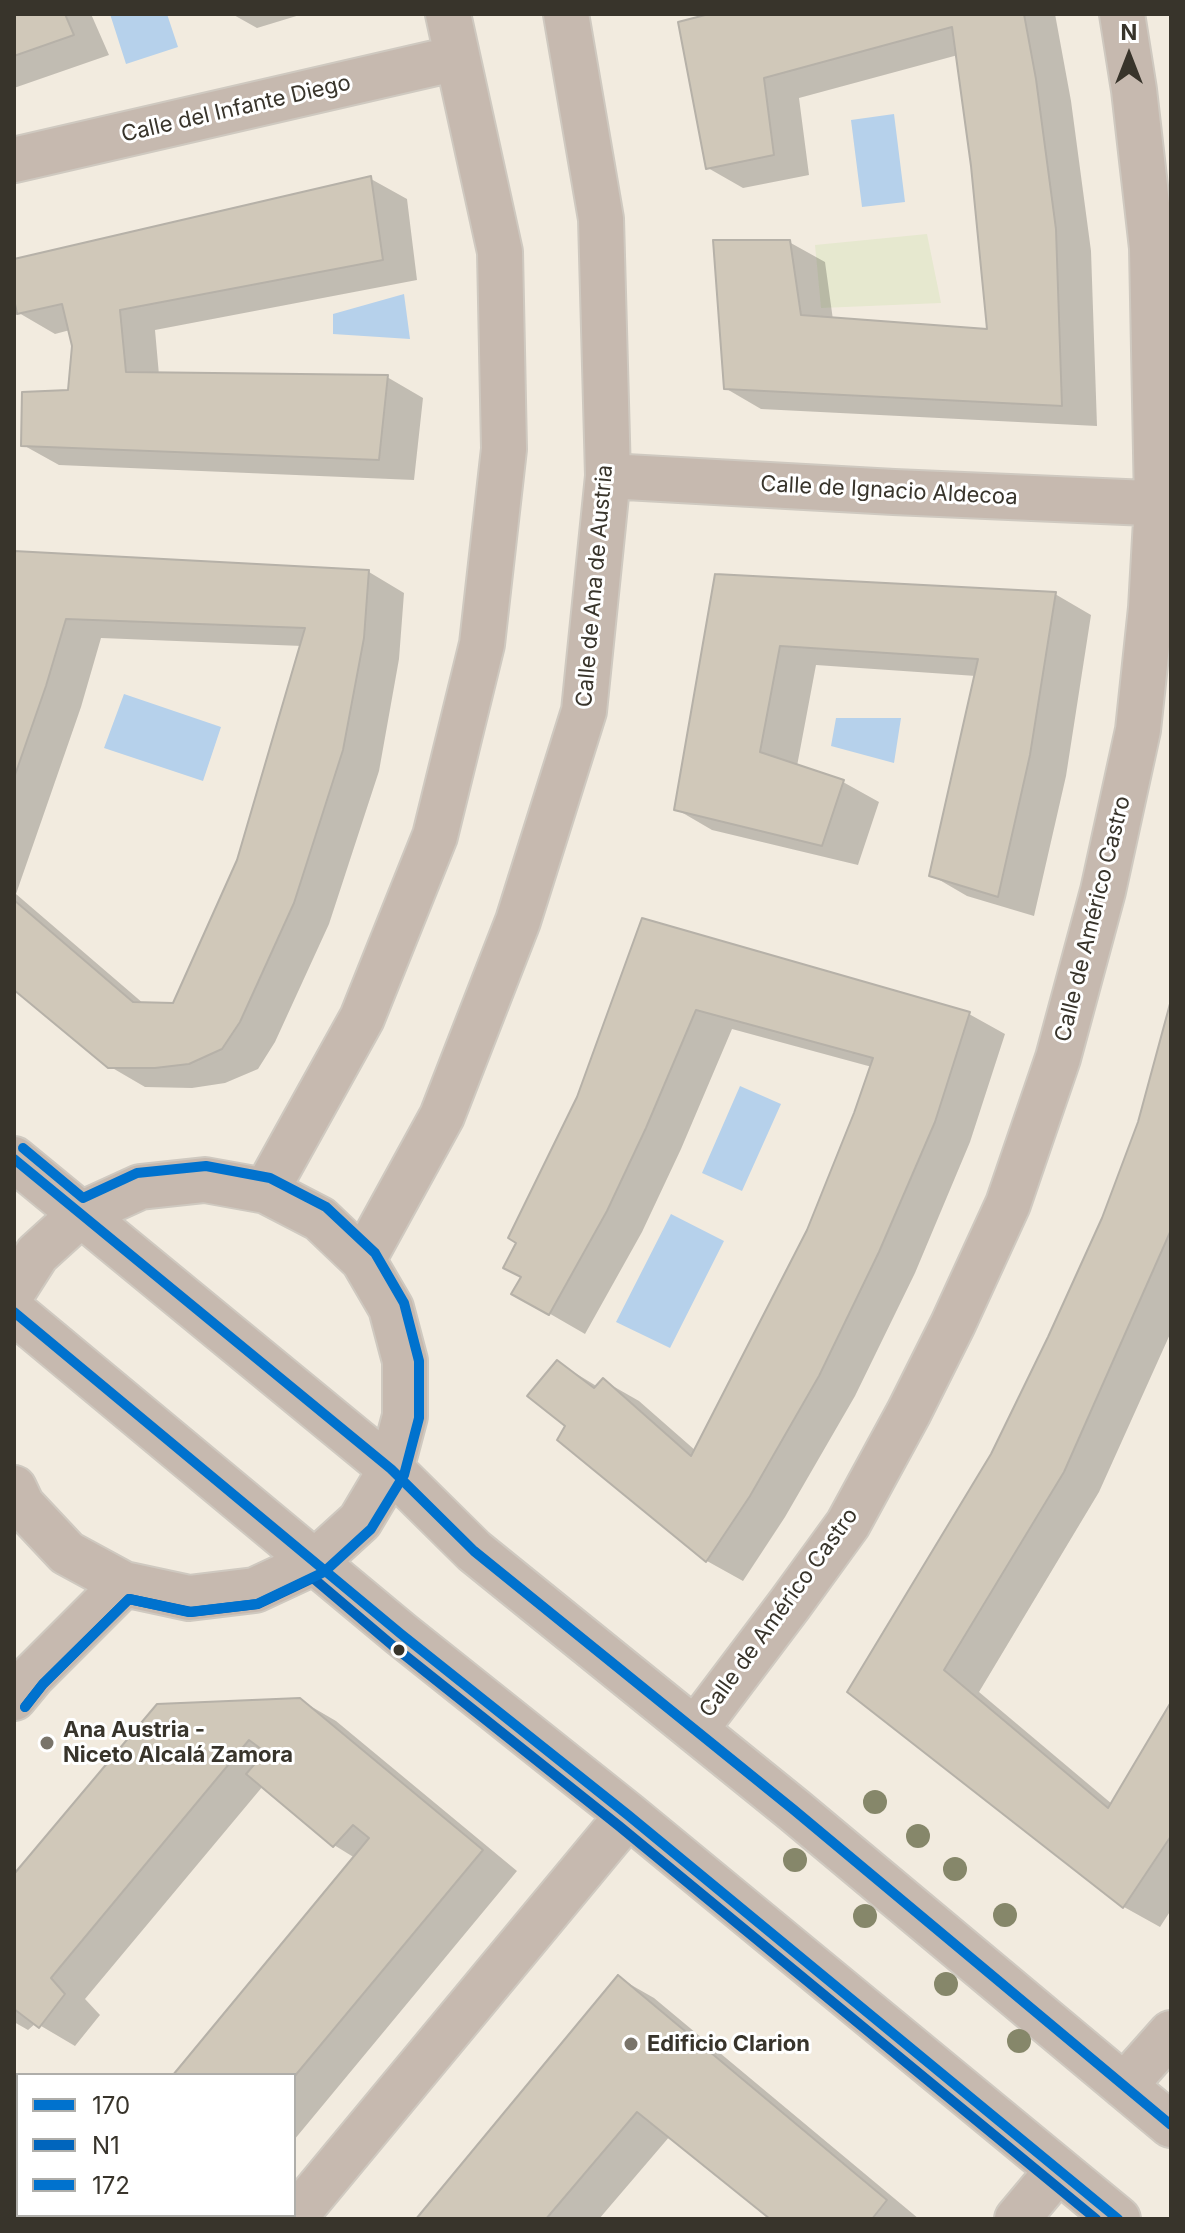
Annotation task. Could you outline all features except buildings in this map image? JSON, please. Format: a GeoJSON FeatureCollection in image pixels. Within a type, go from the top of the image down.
{"type":"FeatureCollection","features":[{"type":"Feature","properties":{"kind":"street"},"geometry":{"type":"LineString","coordinates":[[266,1191],[362,1018],[435,836],[482,644],[504,449],[500,252],[448,14]]}},
{"type":"Feature","properties":{"kind":"street","name":"Calle de Ana de Austria"},"geometry":{"type":"LineString","coordinates":[[363,1260],[442,1116],[518,921],[584,711],[608,476],[601,219],[566,14]]}},
{"type":"Feature","properties":{"kind":"street","name":"Calle de Américo Castro"},"geometry":{"type":"LineString","coordinates":[[695,1730],[848,1524],[909,1412],[1008,1204],[1058,1058],[1103,891],[1138,730],[1164,503],[1152,248],[1122,14]]}},
{"type":"Feature","properties":{"kind":"street","name":"Calle del Infante Diego"},"geometry":{"type":"LineString","coordinates":[[14,160],[457,58]]}},
{"type":"Feature","properties":{"kind":"street","name":"Calle de Ignacio Aldecoa"},"geometry":{"type":"LineString","coordinates":[[608,476],[1164,503]]}},
{"type":"Feature","properties":{"kind":"street"},"geometry":{"type":"LineString","coordinates":[[14,1159],[391,1469],[474,1551],[794,1810],[1171,2125]]}},
{"type":"Feature","properties":{"kind":"street"},"geometry":{"type":"LineString","coordinates":[[14,1290],[37,1254],[81,1214],[140,1187],[205,1180],[266,1191],[320,1219],[363,1260],[391,1308],[405,1361],[405,1416],[391,1469],[360,1521],[315,1562],[255,1590],[189,1598],[124,1584],[67,1553],[17,1503]]}},
{"type":"Feature","properties":{"kind":"street"},"geometry":{"type":"LineString","coordinates":[[14,1312],[401,1634],[628,1815],[1118,2219]]}},
{"type":"Feature","properties":{"kind":"street"},"geometry":{"type":"LineString","coordinates":[[14,1698],[124,1584]]}},
{"type":"Feature","properties":{"kind":"street"},"geometry":{"type":"LineString","coordinates":[[296,2215],[628,1815]]}},
{"type":"Feature","properties":{"kind":"street"},"geometry":{"type":"LineString","coordinates":[[1124,2086],[1171,2033]]}},
{"type":"Feature","properties":{"kind":"street"},"geometry":{"type":"LineString","coordinates":[[1017,2219],[1058,2170]]}},
{"type":"Feature","properties":{"kind":"green space"},"geometry":{"type":"Polygon","coordinates":[[[927,234],[941,303],[821,308],[815,245],[927,234]]]}},
{"type":"Feature","properties":{"kind":"water"},"geometry":{"type":"Polygon","coordinates":[[[110,14],[167,14],[178,47],[126,64],[110,14]]]}},
{"type":"Feature","properties":{"kind":"water"},"geometry":{"type":"Polygon","coordinates":[[[894,114],[905,202],[862,207],[851,120],[894,114]]]}},
{"type":"Feature","properties":{"kind":"water"},"geometry":{"type":"Polygon","coordinates":[[[404,294],[410,339],[333,334],[333,314],[404,294]]]}},
{"type":"Feature","properties":{"kind":"water"},"geometry":{"type":"Polygon","coordinates":[[[124,694],[221,727],[203,781],[104,748],[124,694]]]}},
{"type":"Feature","properties":{"kind":"water"},"geometry":{"type":"Polygon","coordinates":[[[836,718],[901,718],[894,763],[831,746],[836,718]]]}},
{"type":"Feature","properties":{"kind":"water"},"geometry":{"type":"Polygon","coordinates":[[[740,1086],[781,1104],[742,1191],[702,1173],[740,1086]]]}},
{"type":"Feature","properties":{"kind":"water"},"geometry":{"type":"Polygon","coordinates":[[[671,1214],[724,1241],[670,1348],[616,1322],[671,1214]]]}},
{"type":"Feature","properties":{"kind":"transit line","name":"172"},"geometry":{"type":"LineString","coordinates":[[23,1148],[83,1198],[137,1173],[206,1166],[270,1178],[326,1207],[375,1253],[404,1303],[419,1361],[419,1418],[404,1475],[371,1529],[324,1572],[257,1604],[189,1612],[129,1599],[43,1684],[25,1707]]}},
{"type":"Feature","properties":{"kind":"transit line","name":"170"},"geometry":{"type":"LineString","coordinates":[[14,1159],[391,1469],[474,1551],[794,1810],[1171,2125]]}},
{"type":"Feature","properties":{"kind":"transit line","name":"170"},"geometry":{"type":"LineString","coordinates":[[14,1312],[401,1634],[628,1815],[1118,2219]]}},
{"type":"Feature","properties":{"kind":"transit line","name":"N1"},"geometry":{"type":"LineString","coordinates":[[25,1707],[43,1684],[129,1599],[191,1612],[258,1604],[313,1578],[1096,2219]]}},
{"type":"Feature","properties":{"kind":"place","name":"Ana Austria - Niceto Alcalá Zamora"},"geometry":{"type":"Point","coordinates":[47,1743]}},
{"type":"Feature","properties":{"kind":"place","name":"Edificio Clarion"},"geometry":{"type":"Point","coordinates":[631,2044]}}]}
